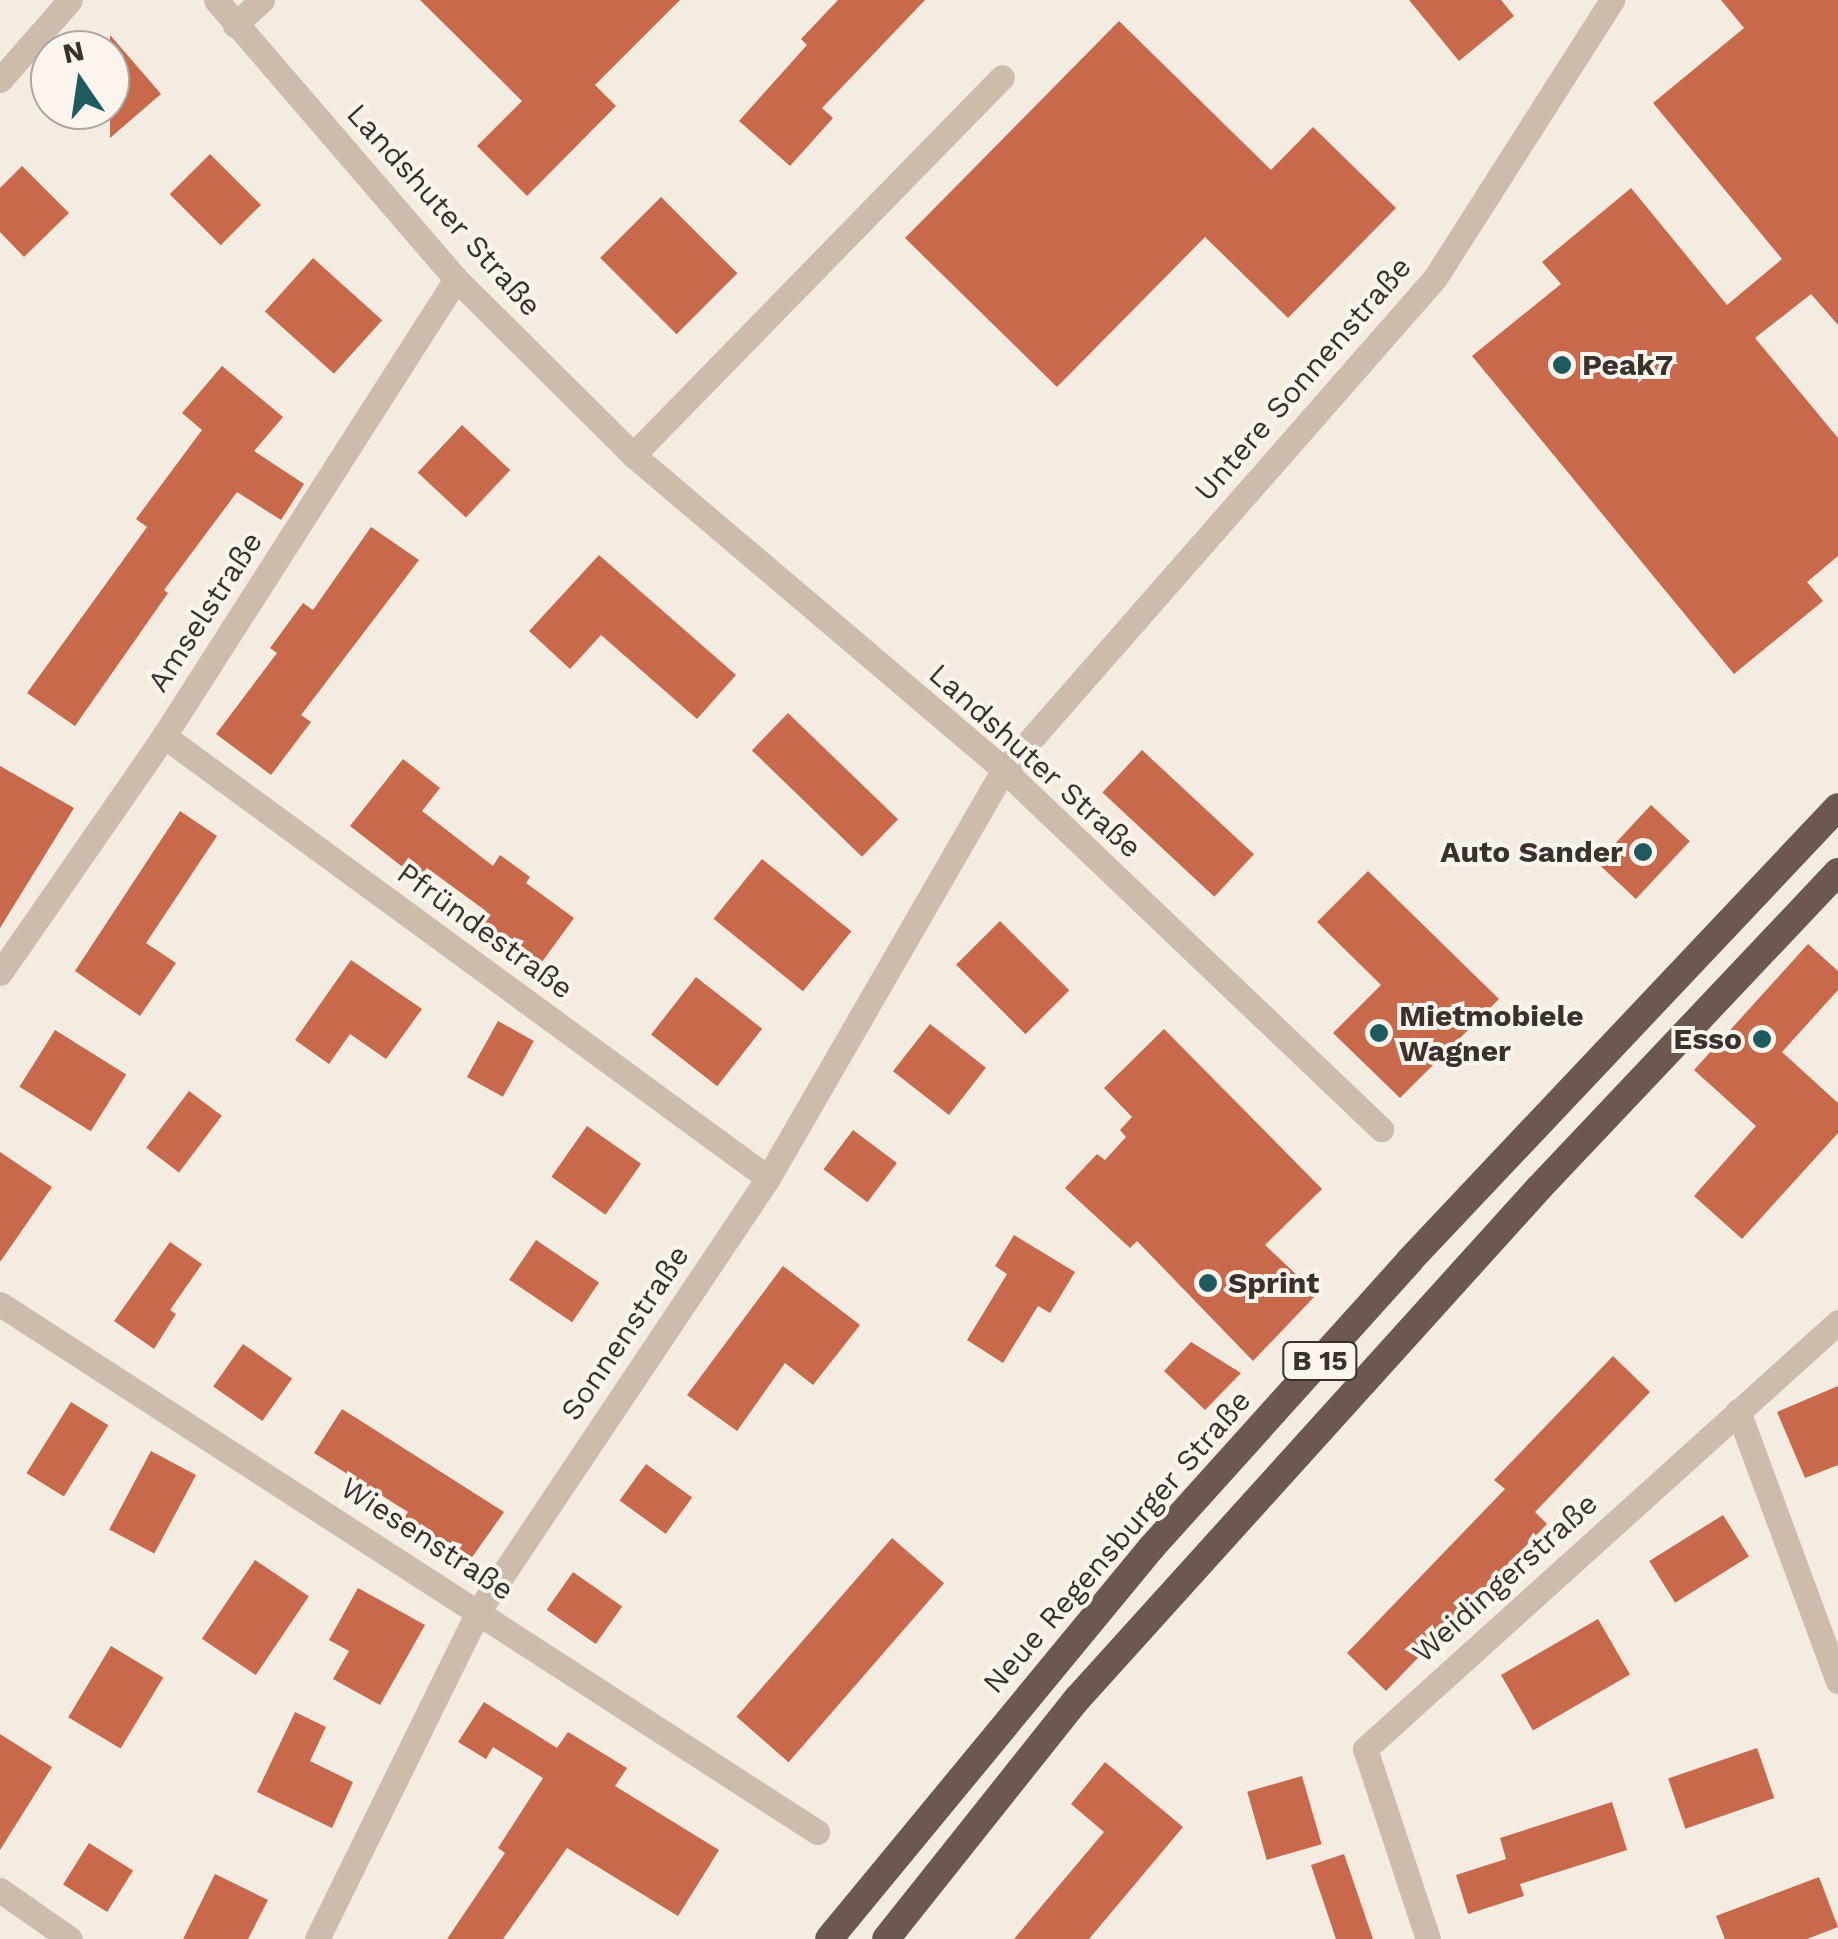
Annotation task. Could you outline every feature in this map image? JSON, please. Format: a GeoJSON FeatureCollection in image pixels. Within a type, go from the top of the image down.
{"type":"FeatureCollection","features":[{"type":"Feature","properties":{"kind":"highway","name":"Neue Regensburger Straße"},"geometry":{"type":"LineString","coordinates":[[829,1939],[1152,1547],[1410,1260],[1838,806]]}},
{"type":"Feature","properties":{"kind":"highway","name":"B 15"},"geometry":{"type":"LineString","coordinates":[[886,1939],[1078,1698],[1527,1202],[1838,872]]}},
{"type":"Feature","properties":{"kind":"street"},"geometry":{"type":"LineString","coordinates":[[0,80],[70,0]]}},
{"type":"Feature","properties":{"kind":"street","name":"Landshuter Straße"},"geometry":{"type":"LineString","coordinates":[[216,0],[456,280],[632,455],[1004,770],[1382,1129]]}},
{"type":"Feature","properties":{"kind":"street"},"geometry":{"type":"LineString","coordinates":[[235,25],[262,0]]}},
{"type":"Feature","properties":{"kind":"street","name":"Untere Sonnenstraße"},"geometry":{"type":"LineString","coordinates":[[1004,770],[1435,278],[1612,0]]}},
{"type":"Feature","properties":{"kind":"street"},"geometry":{"type":"LineString","coordinates":[[632,455],[1002,77]]}},
{"type":"Feature","properties":{"kind":"street","name":"Amselstraße"},"geometry":{"type":"LineString","coordinates":[[0,974],[164,736],[456,280]]}},
{"type":"Feature","properties":{"kind":"street","name":"Pfründestraße"},"geometry":{"type":"LineString","coordinates":[[164,736],[768,1178]]}},
{"type":"Feature","properties":{"kind":"street","name":"Sonnenstraße"},"geometry":{"type":"LineString","coordinates":[[317,1939],[479,1610],[768,1178],[1004,770]]}},
{"type":"Feature","properties":{"kind":"street","name":"Wiesenstraße"},"geometry":{"type":"LineString","coordinates":[[0,1304],[817,1832]]}},
{"type":"Feature","properties":{"kind":"street","name":"Weidingerstraße"},"geometry":{"type":"LineString","coordinates":[[1428,1939],[1365,1749],[1838,1322]]}},
{"type":"Feature","properties":{"kind":"street"},"geometry":{"type":"LineString","coordinates":[[1738,1411],[1838,1681]]}},
{"type":"Feature","properties":{"kind":"street"},"geometry":{"type":"LineString","coordinates":[[0,1890],[70,1939]]}},
{"type":"Feature","properties":{"kind":"building"},"geometry":{"type":"Polygon","coordinates":[[[420,0],[680,0],[595,85],[616,106],[527,196],[477,146],[522,101],[420,0]]]}},
{"type":"Feature","properties":{"kind":"building"},"geometry":{"type":"Polygon","coordinates":[[[838,0],[925,0],[822,108],[833,118],[790,166],[739,121],[807,45],[801,39],[838,0]]]}},
{"type":"Feature","properties":{"kind":"building"},"geometry":{"type":"Polygon","coordinates":[[[1409,0],[1501,0],[1514,16],[1459,61],[1409,0]]]}},
{"type":"Feature","properties":{"kind":"building"},"geometry":{"type":"Polygon","coordinates":[[[1721,0],[1838,0],[1838,325],[1811,294],[1755,338],[1838,438],[1838,556],[1807,582],[1823,601],[1734,674],[1472,356],[1561,284],[1542,262],[1631,188],[1727,305],[1782,259],[1653,103],[1744,28],[1721,0]]]}},
{"type":"Feature","properties":{"kind":"building"},"geometry":{"type":"Polygon","coordinates":[[[1119,21],[1271,170],[1313,127],[1396,208],[1288,318],[1205,237],[1057,387],[905,238],[1119,21]]]}},
{"type":"Feature","properties":{"kind":"building"},"geometry":{"type":"Polygon","coordinates":[[[130,58],[161,94],[130,121],[130,58]]]}},
{"type":"Feature","properties":{"kind":"building"},"geometry":{"type":"Polygon","coordinates":[[[210,154],[261,205],[221,245],[170,194],[210,154]]]}},
{"type":"Feature","properties":{"kind":"building"},"geometry":{"type":"Polygon","coordinates":[[[22,166],[69,213],[24,257],[0,232],[0,188],[22,166]]]}},
{"type":"Feature","properties":{"kind":"building"},"geometry":{"type":"Polygon","coordinates":[[[661,197],[737,273],[677,334],[600,258],[661,197]]]}},
{"type":"Feature","properties":{"kind":"building"},"geometry":{"type":"Polygon","coordinates":[[[313,258],[382,320],[334,374],[265,312],[313,258]]]}},
{"type":"Feature","properties":{"kind":"building"},"geometry":{"type":"Polygon","coordinates":[[[222,366],[283,417],[254,451],[304,484],[281,520],[237,492],[164,590],[168,593],[75,726],[27,693],[147,527],[136,519],[202,430],[182,413],[222,366]]]}},
{"type":"Feature","properties":{"kind":"building"},"geometry":{"type":"Polygon","coordinates":[[[462,425],[510,470],[466,518],[418,473],[462,425]]]}},
{"type":"Feature","properties":{"kind":"building"},"geometry":{"type":"Polygon","coordinates":[[[371,527],[419,560],[301,715],[311,722],[271,775],[216,734],[277,653],[270,648],[303,603],[313,610],[371,527]]]}},
{"type":"Feature","properties":{"kind":"building"},"geometry":{"type":"Polygon","coordinates":[[[599,555],[736,675],[697,719],[601,635],[570,669],[529,631],[599,555]]]}},
{"type":"Feature","properties":{"kind":"building"},"geometry":{"type":"Polygon","coordinates":[[[788,713],[898,819],[862,857],[752,750],[788,713]]]}},
{"type":"Feature","properties":{"kind":"building"},"geometry":{"type":"Polygon","coordinates":[[[1142,750],[1254,854],[1214,897],[1102,792],[1142,750]]]}},
{"type":"Feature","properties":{"kind":"building"},"geometry":{"type":"Polygon","coordinates":[[[403,759],[440,788],[422,811],[493,866],[500,855],[530,877],[526,883],[574,918],[539,966],[479,921],[486,911],[427,868],[418,879],[350,826],[403,759]]]}},
{"type":"Feature","properties":{"kind":"building"},"geometry":{"type":"Polygon","coordinates":[[[0,766],[74,808],[0,928],[0,766]]]}},
{"type":"Feature","properties":{"kind":"building","name":"Auto Sander"},"geometry":{"type":"Polygon","coordinates":[[[1651,805],[1690,841],[1636,899],[1597,863],[1651,805]]]}},
{"type":"Feature","properties":{"kind":"building"},"geometry":{"type":"Polygon","coordinates":[[[180,811],[217,836],[146,943],[176,963],[140,1016],[75,971],[180,811]]]}},
{"type":"Feature","properties":{"kind":"building"},"geometry":{"type":"Polygon","coordinates":[[[762,859],[851,931],[803,991],[714,919],[762,859]]]}},
{"type":"Feature","properties":{"kind":"building"},"geometry":{"type":"Polygon","coordinates":[[[1368,871],[1499,999],[1400,1098],[1333,1033],[1381,985],[1317,922],[1368,871]]]}},
{"type":"Feature","properties":{"kind":"building"},"geometry":{"type":"Polygon","coordinates":[[[1000,921],[1069,990],[1025,1034],[956,965],[1000,921]]]}},
{"type":"Feature","properties":{"kind":"building"},"geometry":{"type":"Polygon","coordinates":[[[1808,944],[1838,971],[1838,990],[1782,1052],[1838,1103],[1838,1133],[1742,1239],[1694,1196],[1756,1126],[1694,1070],[1808,944]]]}},
{"type":"Feature","properties":{"kind":"building"},"geometry":{"type":"Polygon","coordinates":[[[351,960],[422,1009],[386,1059],[350,1034],[329,1064],[295,1040],[351,960]]]}},
{"type":"Feature","properties":{"kind":"building"},"geometry":{"type":"Polygon","coordinates":[[[696,977],[762,1029],[717,1086],[651,1035],[696,977]]]}},
{"type":"Feature","properties":{"kind":"building"},"geometry":{"type":"Polygon","coordinates":[[[498,1021],[534,1041],[503,1097],[467,1077],[498,1021]]]}},
{"type":"Feature","properties":{"kind":"building"},"geometry":{"type":"Polygon","coordinates":[[[930,1024],[986,1068],[949,1115],[893,1071],[930,1024]]]}},
{"type":"Feature","properties":{"kind":"building"},"geometry":{"type":"Polygon","coordinates":[[[1164,1029],[1322,1189],[1265,1245],[1317,1294],[1253,1361],[1137,1241],[1130,1248],[1065,1188],[1097,1154],[1105,1160],[1126,1137],[1120,1130],[1132,1117],[1104,1088],[1164,1029]]]}},
{"type":"Feature","properties":{"kind":"building"},"geometry":{"type":"Polygon","coordinates":[[[55,1030],[126,1075],[91,1131],[19,1087],[55,1030]]]}},
{"type":"Feature","properties":{"kind":"building"},"geometry":{"type":"Polygon","coordinates":[[[189,1091],[222,1116],[179,1172],[146,1148],[189,1091]]]}},
{"type":"Feature","properties":{"kind":"building"},"geometry":{"type":"Polygon","coordinates":[[[587,1126],[641,1164],[606,1215],[551,1177],[587,1126]]]}},
{"type":"Feature","properties":{"kind":"building"},"geometry":{"type":"Polygon","coordinates":[[[853,1130],[897,1163],[867,1202],[824,1169],[853,1130]]]}},
{"type":"Feature","properties":{"kind":"building"},"geometry":{"type":"Polygon","coordinates":[[[0,1152],[52,1187],[0,1262],[0,1152]]]}},
{"type":"Feature","properties":{"kind":"building"},"geometry":{"type":"Polygon","coordinates":[[[1014,1235],[1075,1272],[1050,1313],[1038,1306],[1003,1363],[967,1340],[1007,1274],[995,1266],[1014,1235]]]}},
{"type":"Feature","properties":{"kind":"building"},"geometry":{"type":"Polygon","coordinates":[[[536,1240],[599,1282],[572,1322],[509,1280],[536,1240]]]}},
{"type":"Feature","properties":{"kind":"building"},"geometry":{"type":"Polygon","coordinates":[[[170,1242],[202,1264],[170,1310],[176,1314],[154,1349],[114,1321],[170,1242]]]}},
{"type":"Feature","properties":{"kind":"building"},"geometry":{"type":"Polygon","coordinates":[[[783,1266],[860,1325],[813,1385],[785,1363],[737,1431],[687,1395],[783,1266]]]}},
{"type":"Feature","properties":{"kind":"building"},"geometry":{"type":"Polygon","coordinates":[[[1191,1342],[1241,1373],[1205,1410],[1164,1371],[1191,1342]]]}},
{"type":"Feature","properties":{"kind":"building"},"geometry":{"type":"Polygon","coordinates":[[[243,1344],[292,1378],[262,1421],[213,1387],[243,1344]]]}},
{"type":"Feature","properties":{"kind":"building"},"geometry":{"type":"Polygon","coordinates":[[[1613,1356],[1650,1392],[1535,1512],[1547,1524],[1386,1691],[1347,1653],[1505,1489],[1494,1480],[1613,1356]]]}},
{"type":"Feature","properties":{"kind":"building"},"geometry":{"type":"Polygon","coordinates":[[[1838,1386],[1838,1465],[1805,1478],[1777,1412],[1838,1386]]]}},
{"type":"Feature","properties":{"kind":"building"},"geometry":{"type":"Polygon","coordinates":[[[71,1402],[108,1425],[64,1497],[26,1473],[71,1402]]]}},
{"type":"Feature","properties":{"kind":"building"},"geometry":{"type":"Polygon","coordinates":[[[342,1409],[504,1512],[468,1563],[404,1518],[408,1512],[314,1453],[342,1409]]]}},
{"type":"Feature","properties":{"kind":"building"},"geometry":{"type":"Polygon","coordinates":[[[151,1451],[196,1475],[154,1554],[109,1530],[151,1451]]]}},
{"type":"Feature","properties":{"kind":"building"},"geometry":{"type":"Polygon","coordinates":[[[646,1464],[692,1498],[666,1534],[620,1500],[646,1464]]]}},
{"type":"Feature","properties":{"kind":"building"},"geometry":{"type":"Polygon","coordinates":[[[1723,1515],[1749,1557],[1675,1603],[1649,1561],[1723,1515]]]}},
{"type":"Feature","properties":{"kind":"building"},"geometry":{"type":"Polygon","coordinates":[[[892,1538],[944,1583],[789,1762],[737,1717],[892,1538]]]}},
{"type":"Feature","properties":{"kind":"building"},"geometry":{"type":"Polygon","coordinates":[[[255,1560],[309,1596],[256,1675],[202,1639],[255,1560]]]}},
{"type":"Feature","properties":{"kind":"building"},"geometry":{"type":"Polygon","coordinates":[[[573,1572],[622,1606],[596,1644],[547,1610],[573,1572]]]}},
{"type":"Feature","properties":{"kind":"building"},"geometry":{"type":"Polygon","coordinates":[[[358,1588],[425,1625],[380,1705],[333,1679],[349,1651],[329,1640],[358,1588]]]}},
{"type":"Feature","properties":{"kind":"building"},"geometry":{"type":"Polygon","coordinates":[[[1598,1619],[1630,1674],[1533,1730],[1501,1675],[1598,1619]]]}},
{"type":"Feature","properties":{"kind":"building"},"geometry":{"type":"Polygon","coordinates":[[[111,1646],[163,1677],[121,1749],[68,1717],[111,1646]]]}},
{"type":"Feature","properties":{"kind":"building"},"geometry":{"type":"Polygon","coordinates":[[[484,1702],[557,1748],[568,1732],[627,1768],[615,1786],[719,1850],[678,1916],[567,1848],[503,1939],[447,1939],[505,1853],[498,1848],[543,1778],[493,1747],[486,1759],[458,1742],[484,1702]]]}},
{"type":"Feature","properties":{"kind":"building"},"geometry":{"type":"Polygon","coordinates":[[[295,1712],[326,1727],[310,1761],[353,1782],[332,1828],[257,1792],[295,1712]]]}},
{"type":"Feature","properties":{"kind":"building"},"geometry":{"type":"Polygon","coordinates":[[[0,1734],[52,1767],[0,1850],[0,1734]]]}},
{"type":"Feature","properties":{"kind":"building"},"geometry":{"type":"Polygon","coordinates":[[[1757,1748],[1774,1798],[1685,1829],[1668,1779],[1757,1748]]]}},
{"type":"Feature","properties":{"kind":"building"},"geometry":{"type":"Polygon","coordinates":[[[1105,1762],[1183,1827],[1089,1939],[1014,1939],[1104,1832],[1071,1804],[1105,1762]]]}},
{"type":"Feature","properties":{"kind":"building"},"geometry":{"type":"Polygon","coordinates":[[[1302,1776],[1322,1844],[1267,1860],[1247,1792],[1302,1776]]]}},
{"type":"Feature","properties":{"kind":"building"},"geometry":{"type":"Polygon","coordinates":[[[1612,1802],[1627,1850],[1520,1884],[1524,1896],[1468,1914],[1456,1875],[1506,1859],[1500,1838],[1612,1802]]]}},
{"type":"Feature","properties":{"kind":"building"},"geometry":{"type":"Polygon","coordinates":[[[89,1843],[133,1871],[107,1912],[63,1885],[89,1843]]]}},
{"type":"Feature","properties":{"kind":"building"},"geometry":{"type":"Polygon","coordinates":[[[1344,1854],[1373,1939],[1336,1939],[1311,1865],[1344,1854]]]}},
{"type":"Feature","properties":{"kind":"building"},"geometry":{"type":"Polygon","coordinates":[[[215,1874],[268,1900],[248,1939],[183,1939],[215,1874]]]}},
{"type":"Feature","properties":{"kind":"building"},"geometry":{"type":"Polygon","coordinates":[[[1819,1877],[1838,1927],[1807,1939],[1725,1939],[1716,1916],[1819,1877]]]}},
{"type":"Feature","properties":{"kind":"place","name":"Peak7"},"geometry":{"type":"Point","coordinates":[1562,365]}},
{"type":"Feature","properties":{"kind":"place","name":"Auto Sander"},"geometry":{"type":"Point","coordinates":[1643,852]}},
{"type":"Feature","properties":{"kind":"place","name":"Mietmobiele Wagner"},"geometry":{"type":"Point","coordinates":[1379,1033]}},
{"type":"Feature","properties":{"kind":"place","name":"Esso"},"geometry":{"type":"Point","coordinates":[1762,1039]}},
{"type":"Feature","properties":{"kind":"place","name":"Sprint"},"geometry":{"type":"Point","coordinates":[1208,1283]}}]}
